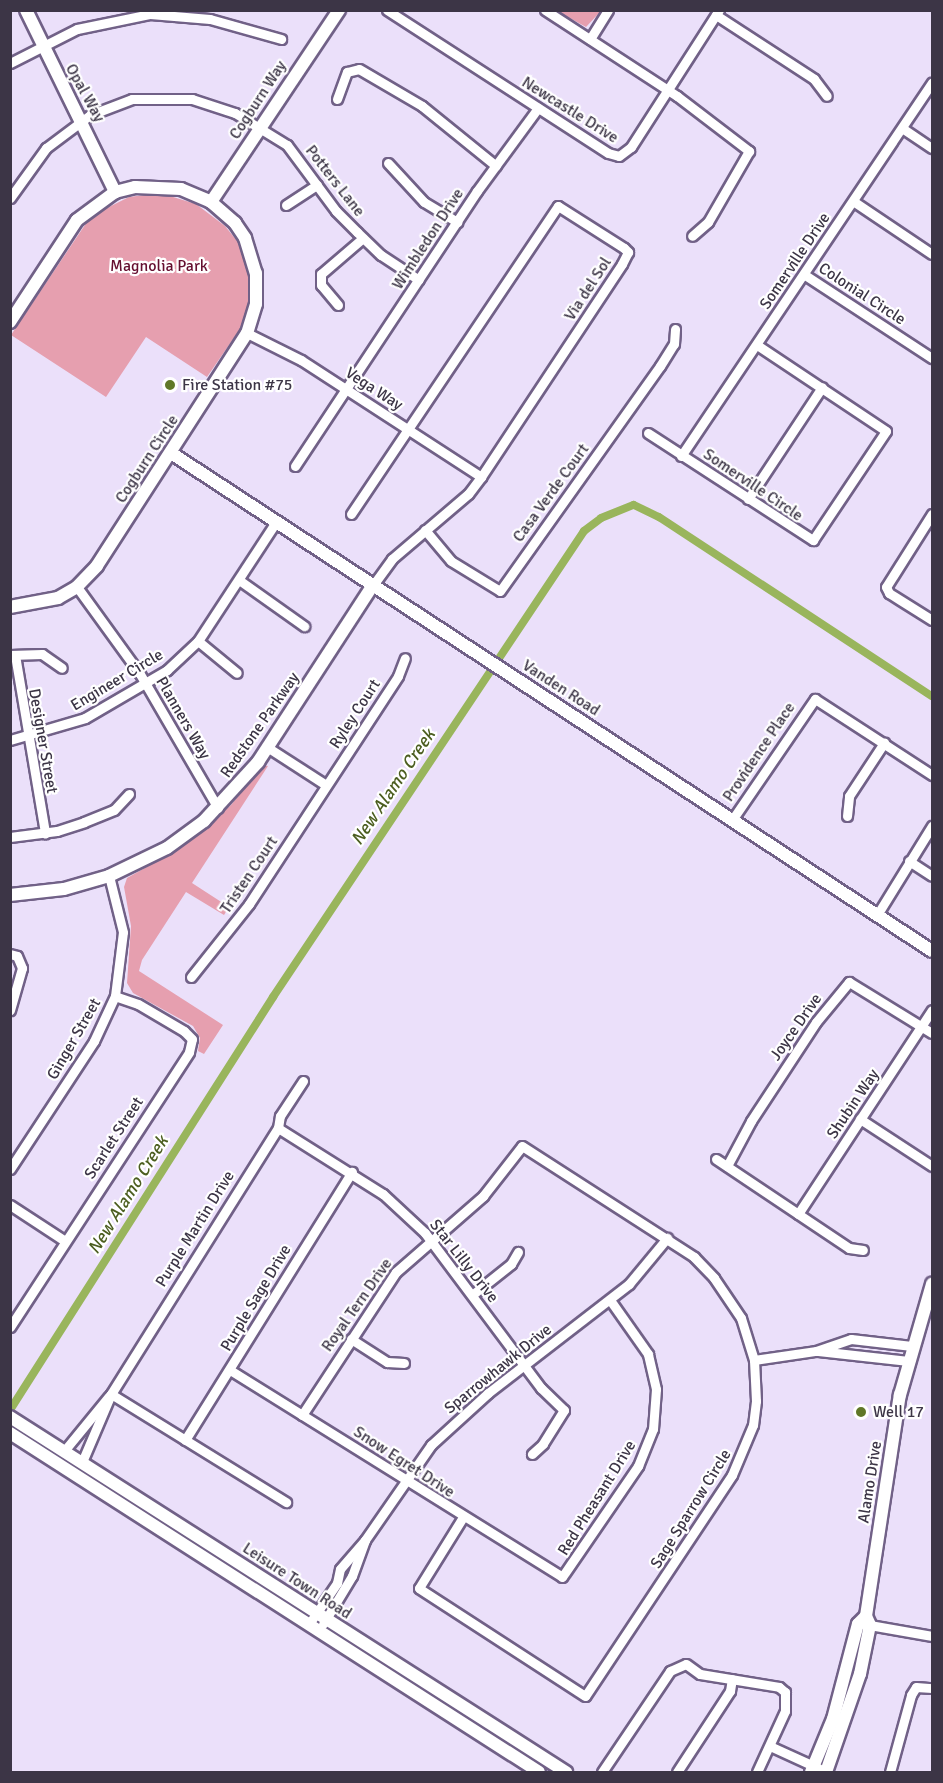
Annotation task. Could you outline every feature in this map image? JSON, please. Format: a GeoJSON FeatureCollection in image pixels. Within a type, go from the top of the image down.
{"type":"FeatureCollection","features":[{"type":"Feature","properties":{"kind":"street","name":"Opal Way"},"geometry":{"type":"LineString","coordinates":[[26,10],[116,192]]}},
{"type":"Feature","properties":{"kind":"street","name":"Newcastle Drive"},"geometry":{"type":"LineString","coordinates":[[387,10],[538,108],[619,156],[631,147],[717,13]]}},
{"type":"Feature","properties":{"kind":"street"},"geometry":{"type":"LineString","coordinates":[[545,10],[668,90],[749,151],[708,222],[692,236]]}},
{"type":"Feature","properties":{"kind":"street"},"geometry":{"type":"LineString","coordinates":[[590,39],[608,10]]}},
{"type":"Feature","properties":{"kind":"street","name":"Cogburn Way"},"geometry":{"type":"LineString","coordinates":[[211,202],[335,12]]}},
{"type":"Feature","properties":{"kind":"street"},"geometry":{"type":"LineString","coordinates":[[717,13],[814,79],[827,96]]}},
{"type":"Feature","properties":{"kind":"street"},"geometry":{"type":"LineString","coordinates":[[10,63],[42,45],[101,21],[150,14],[210,19],[281,39]]}},
{"type":"Feature","properties":{"kind":"street"},"geometry":{"type":"LineString","coordinates":[[337,99],[347,72],[359,69],[423,106],[496,166]]}},
{"type":"Feature","properties":{"kind":"street","name":"Somerville Drive"},"geometry":{"type":"LineString","coordinates":[[681,456],[806,275],[933,82]]}},
{"type":"Feature","properties":{"kind":"street","name":"Potters Lane"},"geometry":{"type":"LineString","coordinates":[[10,198],[46,148],[80,121],[132,99],[172,97],[213,105],[260,127],[293,151],[317,185],[363,238],[419,280]]}},
{"type":"Feature","properties":{"kind":"street","name":"Wimbledon Drive"},"geometry":{"type":"LineString","coordinates":[[295,466],[348,390],[456,222],[538,108]]}},
{"type":"Feature","properties":{"kind":"street"},"geometry":{"type":"LineString","coordinates":[[902,128],[933,148]]}},
{"type":"Feature","properties":{"kind":"street"},"geometry":{"type":"LineString","coordinates":[[388,163],[424,202],[456,222]]}},
{"type":"Feature","properties":{"kind":"street"},"geometry":{"type":"LineString","coordinates":[[286,205],[317,185]]}},
{"type":"Feature","properties":{"kind":"street","name":"Cogburn Circle"},"geometry":{"type":"LineString","coordinates":[[10,322],[77,220],[116,192],[167,186],[211,202],[235,223],[252,253],[257,295],[247,333],[102,559],[77,587],[43,604],[10,607]]}},
{"type":"Feature","properties":{"kind":"street"},"geometry":{"type":"LineString","coordinates":[[853,201],[933,254]]}},
{"type":"Feature","properties":{"kind":"street","name":"Via del Sol"},"geometry":{"type":"LineString","coordinates":[[373,585],[392,559],[468,494],[628,252],[589,224],[558,206],[409,430]]}},
{"type":"Feature","properties":{"kind":"street"},"geometry":{"type":"LineString","coordinates":[[338,305],[321,285],[321,274],[363,238]]}},
{"type":"Feature","properties":{"kind":"street","name":"Colonial Circle"},"geometry":{"type":"LineString","coordinates":[[806,275],[933,358]]}},
{"type":"Feature","properties":{"kind":"street","name":"Casa Verde Court"},"geometry":{"type":"LineString","coordinates":[[425,530],[451,561],[500,591],[660,366],[674,344],[675,329]]}},
{"type":"Feature","properties":{"kind":"street","name":"Vega Way"},"geometry":{"type":"LineString","coordinates":[[247,333],[302,360],[481,477]]}},
{"type":"Feature","properties":{"kind":"street","name":"Somerville Circle"},"geometry":{"type":"LineString","coordinates":[[648,434],[813,540],[883,437],[883,428],[757,345]]}},
{"type":"Feature","properties":{"kind":"street"},"geometry":{"type":"LineString","coordinates":[[748,500],[822,387]]}},
{"type":"Feature","properties":{"kind":"street"},"geometry":{"type":"LineString","coordinates":[[351,514],[409,430]]}},
{"type":"Feature","properties":{"kind":"street","name":"Vanden Road"},"geometry":{"type":"LineString","coordinates":[[171,453],[933,951]]}},
{"type":"Feature","properties":{"kind":"street"},"geometry":{"type":"LineString","coordinates":[[933,514],[886,586],[889,592],[933,620]]}},
{"type":"Feature","properties":{"kind":"street","name":"Engineer Circle"},"geometry":{"type":"LineString","coordinates":[[10,740],[28,738],[85,718],[146,684],[198,641],[276,522]]}},
{"type":"Feature","properties":{"kind":"street"},"geometry":{"type":"LineString","coordinates":[[239,580],[304,627]]}},
{"type":"Feature","properties":{"kind":"street","name":"Redstone Parkway"},"geometry":{"type":"LineString","coordinates":[[10,895],[64,889],[109,876],[167,848],[218,808],[267,747],[373,585]]}},
{"type":"Feature","properties":{"kind":"street","name":"Planners Way"},"geometry":{"type":"LineString","coordinates":[[77,587],[146,684],[218,808]]}},
{"type":"Feature","properties":{"kind":"street"},"geometry":{"type":"LineString","coordinates":[[198,641],[237,673]]}},
{"type":"Feature","properties":{"kind":"street"},"geometry":{"type":"LineString","coordinates":[[13,655],[42,654],[62,668]]}},
{"type":"Feature","properties":{"kind":"street","name":"Designer Street"},"geometry":{"type":"LineString","coordinates":[[13,655],[45,833]]}},
{"type":"Feature","properties":{"kind":"street","name":"Ryley Court"},"geometry":{"type":"LineString","coordinates":[[326,785],[398,676],[405,658]]}},
{"type":"Feature","properties":{"kind":"street","name":"Providence Place"},"geometry":{"type":"LineString","coordinates":[[732,820],[815,699],[933,775]]}},
{"type":"Feature","properties":{"kind":"street"},"geometry":{"type":"LineString","coordinates":[[847,816],[849,796],[884,743]]}},
{"type":"Feature","properties":{"kind":"street"},"geometry":{"type":"LineString","coordinates":[[267,747],[326,785]]}},
{"type":"Feature","properties":{"kind":"street","name":"Tristen Court"},"geometry":{"type":"LineString","coordinates":[[190,977],[249,904],[326,785]]}},
{"type":"Feature","properties":{"kind":"street"},"geometry":{"type":"LineString","coordinates":[[10,837],[45,833],[114,810],[129,794]]}},
{"type":"Feature","properties":{"kind":"street"},"geometry":{"type":"LineString","coordinates":[[877,915],[933,826]]}},
{"type":"Feature","properties":{"kind":"street"},"geometry":{"type":"LineString","coordinates":[[909,861],[933,876]]}},
{"type":"Feature","properties":{"kind":"street","name":"Ginger Street"},"geometry":{"type":"LineString","coordinates":[[10,1169],[94,1041],[115,996],[122,962],[123,932],[109,876]]}},
{"type":"Feature","properties":{"kind":"street"},"geometry":{"type":"LineString","coordinates":[[10,954],[17,956],[22,968],[10,1010]]}},
{"type":"Feature","properties":{"kind":"street","name":"Joyce Drive"},"geometry":{"type":"LineString","coordinates":[[727,1166],[751,1121],[816,1022],[849,982],[922,1026]]}},
{"type":"Feature","properties":{"kind":"street","name":"Scarlet Street"},"geometry":{"type":"LineString","coordinates":[[10,1328],[189,1052],[192,1039],[156,1013],[115,996]]}},
{"type":"Feature","properties":{"kind":"street","name":"Shubin Way"},"geometry":{"type":"LineString","coordinates":[[798,1214],[933,1010]]}},
{"type":"Feature","properties":{"kind":"street"},"geometry":{"type":"LineString","coordinates":[[922,1026],[933,1033]]}},
{"type":"Feature","properties":{"kind":"street","name":"Purple Martin Drive"},"geometry":{"type":"LineString","coordinates":[[64,1451],[111,1394],[278,1128],[280,1116],[303,1081]]}},
{"type":"Feature","properties":{"kind":"street"},"geometry":{"type":"LineString","coordinates":[[860,1119],[933,1166]]}},
{"type":"Feature","properties":{"kind":"street","name":"Star Lilly Drive"},"geometry":{"type":"LineString","coordinates":[[278,1128],[352,1172],[383,1194],[431,1240],[524,1365],[564,1410],[543,1444],[531,1454]]}},
{"type":"Feature","properties":{"kind":"street","name":"Sage Sparrow Circle"},"geometry":{"type":"LineString","coordinates":[[463,1517],[419,1588],[585,1696],[745,1450],[756,1401],[754,1360],[741,1318],[730,1299],[694,1257],[522,1146]]}},
{"type":"Feature","properties":{"kind":"street","name":"Royal Tern Drive"},"geometry":{"type":"LineString","coordinates":[[302,1415],[396,1272],[483,1196],[522,1146]]}},
{"type":"Feature","properties":{"kind":"street"},"geometry":{"type":"LineString","coordinates":[[716,1159],[849,1248],[863,1250]]}},
{"type":"Feature","properties":{"kind":"street","name":"Purple Sage Drive"},"geometry":{"type":"LineString","coordinates":[[185,1440],[352,1172]]}},
{"type":"Feature","properties":{"kind":"street"},"geometry":{"type":"LineString","coordinates":[[10,1205],[66,1241]]}},
{"type":"Feature","properties":{"kind":"street","name":"Sparrowhawk Drive"},"geometry":{"type":"LineString","coordinates":[[318,1622],[337,1583],[344,1562],[364,1540],[404,1480],[459,1418],[610,1300],[646,1267],[667,1238]]}},
{"type":"Feature","properties":{"kind":"street"},"geometry":{"type":"LineString","coordinates":[[472,1295],[511,1264],[518,1252]]}},
{"type":"Feature","properties":{"kind":"street","name":"Alamo Drive"},"geometry":{"type":"LineString","coordinates":[[827,1772],[853,1700],[908,1361],[933,1284]]}},
{"type":"Feature","properties":{"kind":"street","name":"Red Pheasant Drive"},"geometry":{"type":"LineString","coordinates":[[561,1577],[638,1466],[653,1429],[656,1389],[648,1354],[610,1300]]}},
{"type":"Feature","properties":{"kind":"street"},"geometry":{"type":"LineString","coordinates":[[351,1339],[387,1362],[404,1363]]}},
{"type":"Feature","properties":{"kind":"street"},"geometry":{"type":"LineString","coordinates":[[754,1360],[816,1351],[851,1339],[912,1346]]}},
{"type":"Feature","properties":{"kind":"street"},"geometry":{"type":"LineString","coordinates":[[816,1351],[908,1361]]}},
{"type":"Feature","properties":{"kind":"street","name":"Snow Egret Drive"},"geometry":{"type":"LineString","coordinates":[[230,1370],[561,1577]]}},
{"type":"Feature","properties":{"kind":"street"},"geometry":{"type":"LineString","coordinates":[[111,1394],[286,1502]]}},
{"type":"Feature","properties":{"kind":"street","name":"Purple Martin Drive"},"geometry":{"type":"LineString","coordinates":[[82,1462],[111,1394]]}},
{"type":"Feature","properties":{"kind":"street","name":"Leisure Town Road"},"geometry":{"type":"LineString","coordinates":[[10,1417],[82,1462],[539,1773]]}},
{"type":"Feature","properties":{"kind":"street","name":"Leisure Town Road"},"geometry":{"type":"LineString","coordinates":[[16,1437],[566,1773]]}},
{"type":"Feature","properties":{"kind":"street","name":"Sparrowhawk Drive"},"geometry":{"type":"LineString","coordinates":[[318,1622],[352,1576],[364,1540]]}},
{"type":"Feature","properties":{"kind":"street"},"geometry":{"type":"LineString","coordinates":[[865,1622],[933,1636]]}},
{"type":"Feature","properties":{"kind":"street","name":"Alamo Drive"},"geometry":{"type":"LineString","coordinates":[[812,1769],[833,1719],[865,1622]]}},
{"type":"Feature","properties":{"kind":"street"},"geometry":{"type":"LineString","coordinates":[[602,1773],[676,1665],[732,1679],[779,1687],[785,1692],[785,1711],[772,1747],[757,1773]]}},
{"type":"Feature","properties":{"kind":"street"},"geometry":{"type":"LineString","coordinates":[[677,1773],[730,1691],[732,1679]]}},
{"type":"Feature","properties":{"kind":"street"},"geometry":{"type":"LineString","coordinates":[[890,1773],[911,1695],[916,1687],[933,1688]]}},
{"type":"Feature","properties":{"kind":"street"},"geometry":{"type":"LineString","coordinates":[[772,1747],[812,1769],[827,1772]]}},
{"type":"Feature","properties":{"kind":"green space"},"geometry":{"type":"Polygon","coordinates":[[[557,11],[601,11],[586,27],[557,11]]]}},
{"type":"Feature","properties":{"kind":"green space","name":"Magnolia Park"},"geometry":{"type":"Polygon","coordinates":[[[160,193],[196,204],[225,226],[238,242],[249,273],[248,305],[240,329],[207,377],[146,337],[106,397],[11,335],[91,216],[129,197],[160,193]]]}},
{"type":"Feature","properties":{"kind":"green space"},"geometry":{"type":"Polygon","coordinates":[[[263,765],[268,766],[192,883],[229,907],[224,915],[186,892],[142,960],[139,971],[223,1025],[204,1054],[198,1051],[200,1038],[193,1026],[133,993],[127,983],[131,926],[124,887],[127,878],[177,850],[231,805],[263,765]]]}},
{"type":"Feature","properties":{"kind":"waterway","name":"New Alamo Creek"},"geometry":{"type":"LineString","coordinates":[[10,1410],[273,997],[584,531],[601,518],[634,505],[659,517],[932,696]]}},
{"type":"Feature","properties":{"kind":"place","name":"Fire Station #75"},"geometry":{"type":"Point","coordinates":[170,385]}},
{"type":"Feature","properties":{"kind":"place","name":"Well 17"},"geometry":{"type":"Point","coordinates":[861,1412]}}]}
